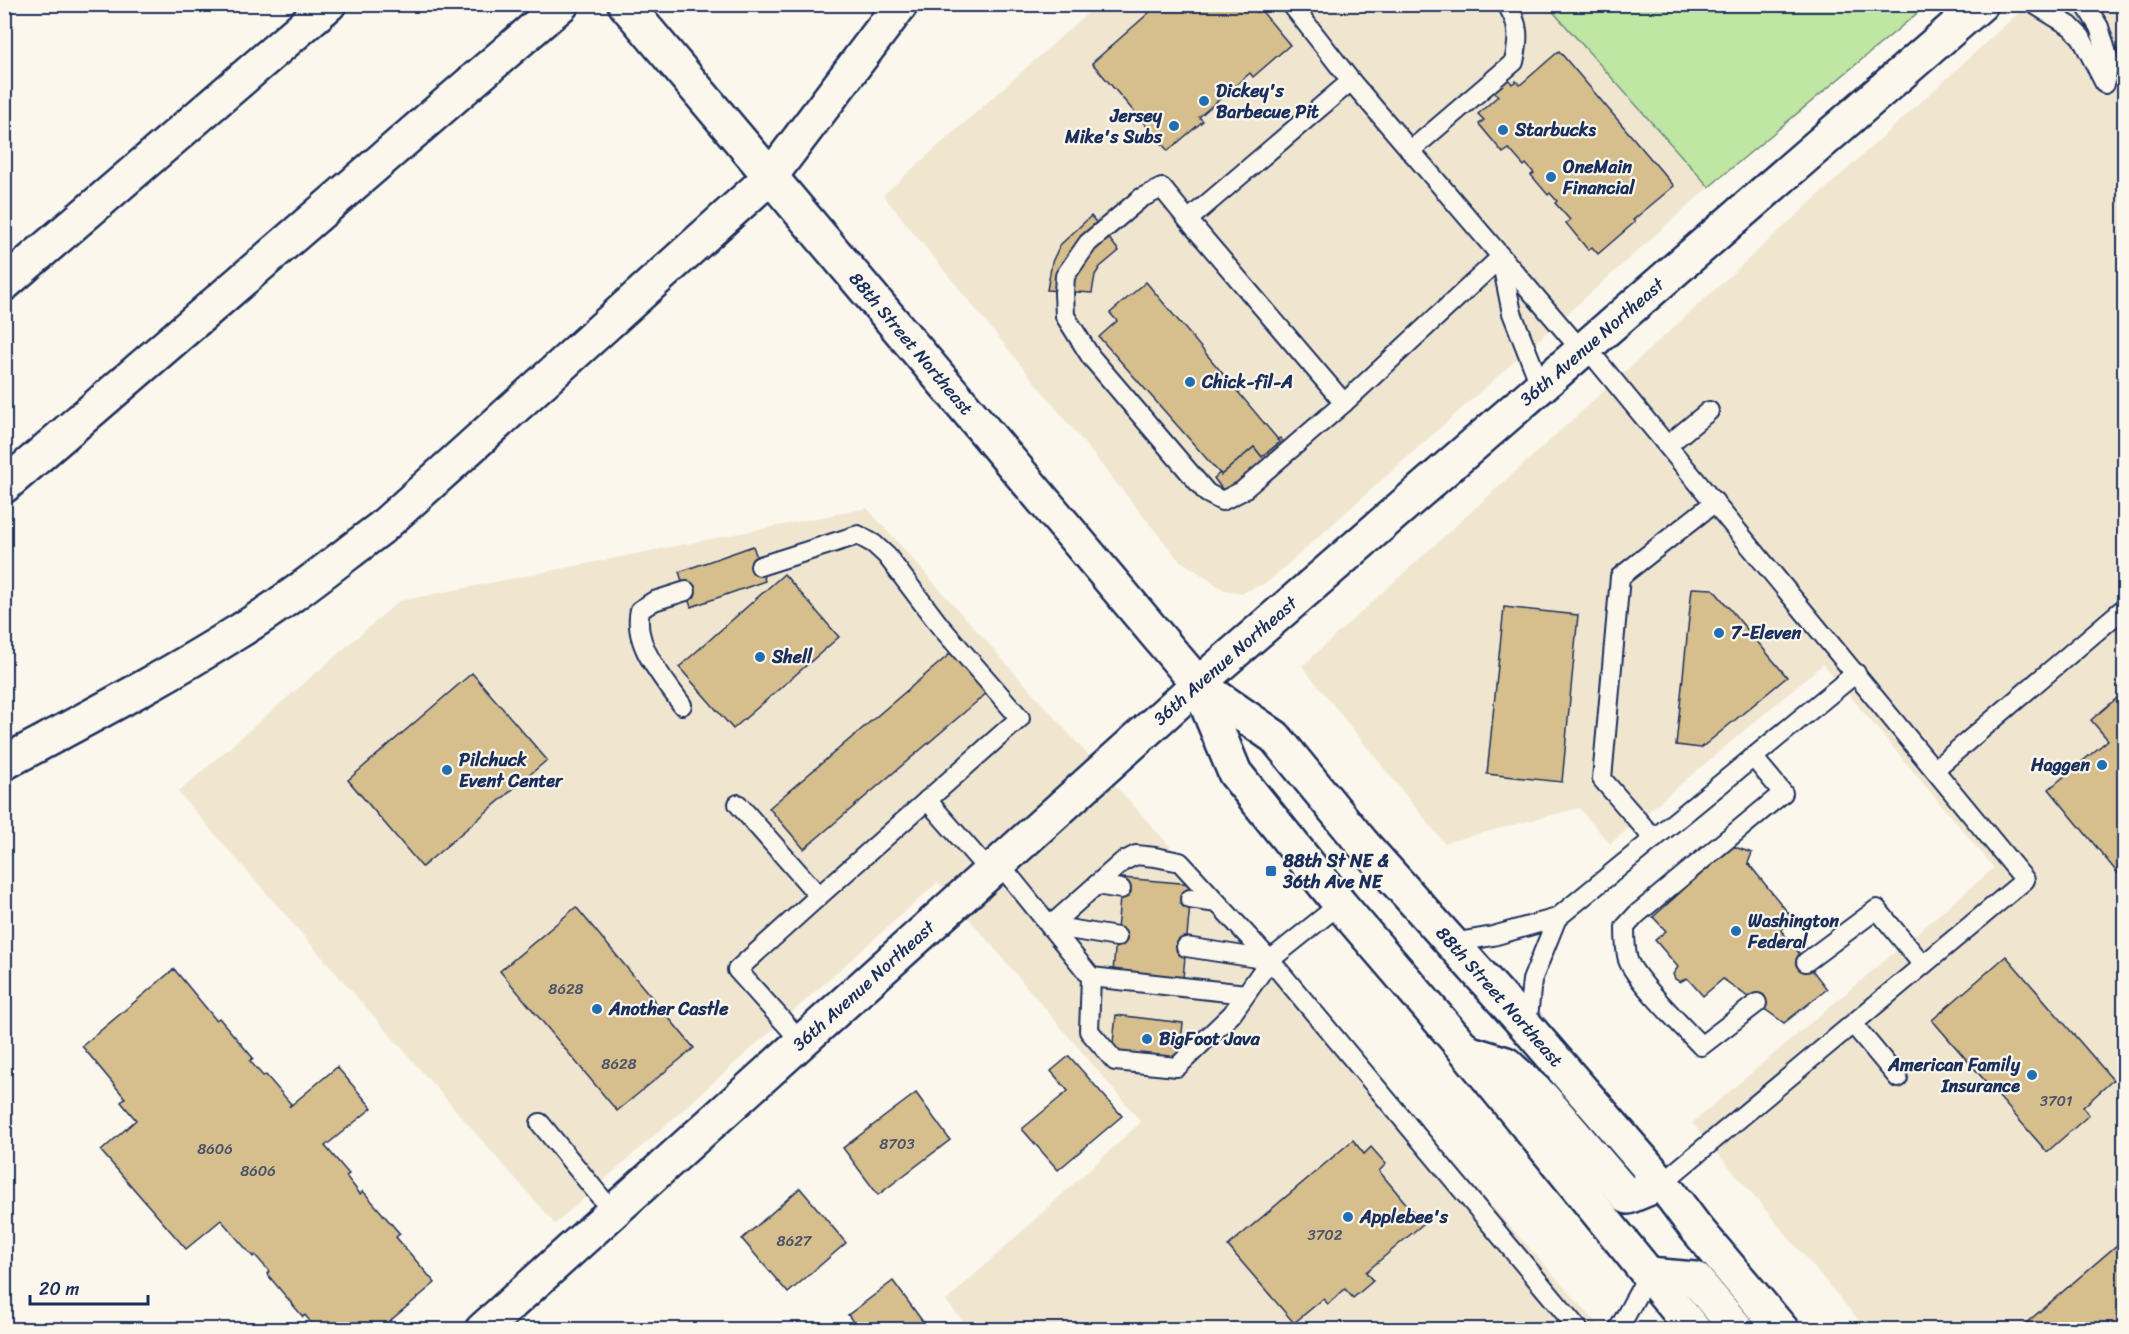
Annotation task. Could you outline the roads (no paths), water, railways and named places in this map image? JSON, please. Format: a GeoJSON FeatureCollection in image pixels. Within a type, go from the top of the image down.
{"type":"FeatureCollection","features":[{"type":"Feature","properties":{"kind":"main road"},"geometry":{"type":"LineString","coordinates":[[4,284],[329,4]]}},
{"type":"Feature","properties":{"kind":"main road"},"geometry":{"type":"LineString","coordinates":[[4,486],[562,4]]}},
{"type":"Feature","properties":{"kind":"main road","name":"88th Street Northeast"},"geometry":{"type":"LineString","coordinates":[[625,4],[1198,684],[1275,737],[1362,843],[1527,1027],[1662,1183],[1695,1227],[1782,1329]]}},
{"type":"Feature","properties":{"kind":"main road"},"geometry":{"type":"LineString","coordinates":[[4,763],[238,632],[330,566],[396,514],[770,177],[901,4]]}},
{"type":"Feature","properties":{"kind":"main road","name":"36th Avenue Northeast"},"geometry":{"type":"LineString","coordinates":[[482,1329],[1198,684],[1981,4]]}},
{"type":"Feature","properties":{"kind":"main road","name":"88th Street Northeast"},"geometry":{"type":"LineString","coordinates":[[1198,684],[1235,773],[1340,904],[1467,1052],[1694,1329]]}},
{"type":"Feature","properties":{"kind":"main road"},"geometry":{"type":"LineString","coordinates":[[1467,1052],[1506,1064],[1543,1098],[1628,1197],[1662,1183]]}},
{"type":"Feature","properties":{"kind":"main road"},"geometry":{"type":"LineString","coordinates":[[1648,1275],[1695,1279],[1738,1329]]}},
{"type":"Feature","properties":{"kind":"lane"},"geometry":{"type":"LineString","coordinates":[[1291,4],[1351,81],[1410,151],[1715,502],[2025,880],[1662,1183]]}},
{"type":"Feature","properties":{"kind":"lane"},"geometry":{"type":"LineString","coordinates":[[1410,151],[1514,62],[1517,48],[1515,17],[1506,4]]}},
{"type":"Feature","properties":{"kind":"lane"},"geometry":{"type":"LineString","coordinates":[[2034,4],[2070,26],[2081,37],[2105,84],[2109,60],[2099,27],[2085,4]]}},
{"type":"Feature","properties":{"kind":"lane"},"geometry":{"type":"LineString","coordinates":[[1188,220],[1351,81]]}},
{"type":"Feature","properties":{"kind":"lane"},"geometry":{"type":"LineString","coordinates":[[1344,403],[1162,188],[1141,198],[1088,243],[1065,276],[1065,316],[1091,357],[1207,493],[1222,501],[1242,491],[1344,403],[1501,257]]}},
{"type":"Feature","properties":{"kind":"lane"},"geometry":{"type":"LineString","coordinates":[[1501,257],[1512,313],[1541,387]]}},
{"type":"Feature","properties":{"kind":"lane"},"geometry":{"type":"LineString","coordinates":[[1668,446],[1709,411]]}},
{"type":"Feature","properties":{"kind":"lane"},"geometry":{"type":"LineString","coordinates":[[1653,839],[1602,779],[1620,577],[1715,502]]}},
{"type":"Feature","properties":{"kind":"lane"},"geometry":{"type":"LineString","coordinates":[[760,566],[858,535],[874,544],[887,556],[940,626],[1020,718],[737,970],[801,1041]]}},
{"type":"Feature","properties":{"kind":"lane"},"geometry":{"type":"LineString","coordinates":[[682,705],[642,645],[638,619],[640,610],[654,601],[686,591]]}},
{"type":"Feature","properties":{"kind":"lane"},"geometry":{"type":"LineString","coordinates":[[1935,769],[2124,609]]}},
{"type":"Feature","properties":{"kind":"lane"},"geometry":{"type":"LineString","coordinates":[[1452,943],[1493,936],[1557,918],[1856,673]]}},
{"type":"Feature","properties":{"kind":"lane"},"geometry":{"type":"LineString","coordinates":[[1753,757],[1783,793],[1637,914],[1625,927],[1625,939],[1629,961],[1636,975],[1701,1046],[1757,1002]]}},
{"type":"Feature","properties":{"kind":"lane"},"geometry":{"type":"LineString","coordinates":[[927,800],[1050,926],[1091,977],[1089,1031],[1115,1060],[1178,1067],[1232,1014],[1270,960],[1340,904]]}},
{"type":"Feature","properties":{"kind":"lane"},"geometry":{"type":"LineString","coordinates":[[738,804],[819,896]]}},
{"type":"Feature","properties":{"kind":"lane"},"geometry":{"type":"LineString","coordinates":[[1050,926],[1122,862],[1136,855],[1180,862],[1270,960],[1579,1329]]}},
{"type":"Feature","properties":{"kind":"lane"},"geometry":{"type":"LineString","coordinates":[[1096,885],[1121,889]]}},
{"type":"Feature","properties":{"kind":"lane"},"geometry":{"type":"LineString","coordinates":[[1190,899],[1217,903]]}},
{"type":"Feature","properties":{"kind":"lane"},"geometry":{"type":"LineString","coordinates":[[1806,962],[1877,909],[1923,965]]}},
{"type":"Feature","properties":{"kind":"lane"},"geometry":{"type":"LineString","coordinates":[[1527,1027],[1532,980],[1557,918]]}},
{"type":"Feature","properties":{"kind":"lane"},"geometry":{"type":"LineString","coordinates":[[1050,926],[1117,937]]}},
{"type":"Feature","properties":{"kind":"lane"},"geometry":{"type":"LineString","coordinates":[[1186,947],[1270,960]]}},
{"type":"Feature","properties":{"kind":"lane"},"geometry":{"type":"LineString","coordinates":[[1091,977],[1246,994]]}},
{"type":"Feature","properties":{"kind":"lane"},"geometry":{"type":"LineString","coordinates":[[1853,1024],[1898,1078]]}},
{"type":"Feature","properties":{"kind":"lane"},"geometry":{"type":"LineString","coordinates":[[540,1123],[612,1211]]}},
{"type":"Feature","properties":{"kind":"lane"},"geometry":{"type":"LineString","coordinates":[[1618,1329],[1648,1275]]}},
{"type":"Feature","properties":{"kind":"place","name":"Dickey's Barbecue Pit"},"geometry":{"type":"Point","coordinates":[1204,101]}},
{"type":"Feature","properties":{"kind":"place","name":"Jersey Mike's Subs"},"geometry":{"type":"Point","coordinates":[1174,126]}},
{"type":"Feature","properties":{"kind":"place","name":"Starbucks"},"geometry":{"type":"Point","coordinates":[1503,130]}},
{"type":"Feature","properties":{"kind":"place","name":"OneMain Financial"},"geometry":{"type":"Point","coordinates":[1551,177]}},
{"type":"Feature","properties":{"kind":"place","name":"Chick-fil-A"},"geometry":{"type":"Point","coordinates":[1190,382]}},
{"type":"Feature","properties":{"kind":"place","name":"7-Eleven"},"geometry":{"type":"Point","coordinates":[1719,633]}},
{"type":"Feature","properties":{"kind":"place","name":"Shell"},"geometry":{"type":"Point","coordinates":[760,657]}},
{"type":"Feature","properties":{"kind":"place","name":"Haggen"},"geometry":{"type":"Point","coordinates":[2102,765]}},
{"type":"Feature","properties":{"kind":"place","name":"Pilchuck Event Center"},"geometry":{"type":"Point","coordinates":[447,770]}},
{"type":"Feature","properties":{"kind":"place","name":"88th St NE & 36th Ave NE"},"geometry":{"type":"Point","coordinates":[1271,871]}},
{"type":"Feature","properties":{"kind":"place","name":"Washington Federal"},"geometry":{"type":"Point","coordinates":[1736,931]}},
{"type":"Feature","properties":{"kind":"place","name":"Another Castle"},"geometry":{"type":"Point","coordinates":[597,1009]}},
{"type":"Feature","properties":{"kind":"place","name":"BigFoot Java"},"geometry":{"type":"Point","coordinates":[1147,1039]}},
{"type":"Feature","properties":{"kind":"place","name":"American Family Insurance"},"geometry":{"type":"Point","coordinates":[2032,1075]}},
{"type":"Feature","properties":{"kind":"place","name":"Applebee's"},"geometry":{"type":"Point","coordinates":[1348,1217]}}]}
